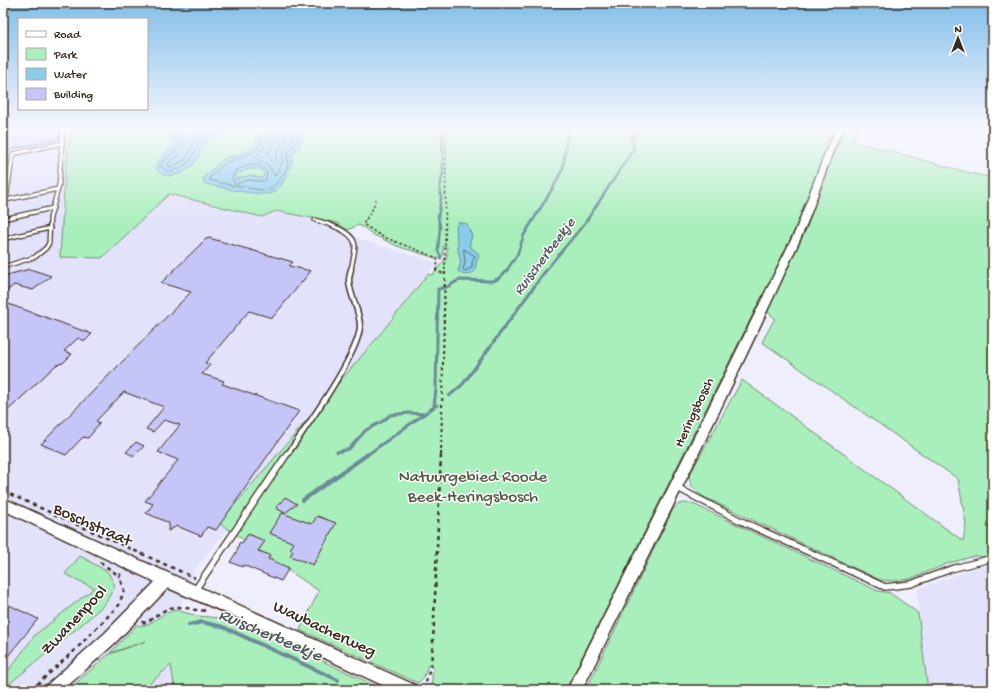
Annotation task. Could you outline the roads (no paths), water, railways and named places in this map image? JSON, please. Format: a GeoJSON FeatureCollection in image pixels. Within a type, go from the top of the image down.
{"type":"FeatureCollection","features":[{"type":"Feature","properties":{"kind":"street","name":"Heringsbosch"},"geometry":{"type":"LineString","coordinates":[[574,690],[676,487],[800,230],[826,160]]}},
{"type":"Feature","properties":{"kind":"street","name":"Boschstraat"},"geometry":{"type":"LineString","coordinates":[[3,504],[166,580]]}},
{"type":"Feature","properties":{"kind":"street","name":"Waubacherweg"},"geometry":{"type":"LineString","coordinates":[[166,580],[410,690]]}},
{"type":"Feature","properties":{"kind":"street"},"geometry":{"type":"LineString","coordinates":[[52,690],[77,669],[132,616],[166,580]]}},
{"type":"Feature","properties":{"kind":"lane"},"geometry":{"type":"LineString","coordinates":[[12,160],[6,200],[58,189]]}},
{"type":"Feature","properties":{"kind":"lane"},"geometry":{"type":"LineString","coordinates":[[3,267],[35,257],[46,248],[49,243],[50,218],[58,189],[61,160]]}},
{"type":"Feature","properties":{"kind":"lane"},"geometry":{"type":"LineString","coordinates":[[3,219],[53,208]]}},
{"type":"Feature","properties":{"kind":"lane"},"geometry":{"type":"LineString","coordinates":[[194,592],[315,414],[351,354],[358,339],[360,325],[349,281],[355,244],[349,234],[329,224],[315,220]]}},
{"type":"Feature","properties":{"kind":"lane"},"geometry":{"type":"LineString","coordinates":[[3,239],[50,228]]}},
{"type":"Feature","properties":{"kind":"lane"},"geometry":{"type":"LineString","coordinates":[[676,487],[739,520],[885,587],[910,586],[951,569],[993,558]]}},
{"type":"Feature","properties":{"kind":"water"},"geometry":{"type":"Polygon","coordinates":[[[159,160],[196,160],[194,164],[182,173],[170,176],[162,174],[156,169],[159,160]]]}},
{"type":"Feature","properties":{"kind":"water"},"geometry":{"type":"Polygon","coordinates":[[[223,160],[292,160],[282,183],[276,191],[267,194],[249,193],[218,187],[204,183],[204,177],[223,160]],[[249,169],[237,174],[236,179],[251,175],[260,178],[263,177],[264,173],[260,169],[249,169]]]}},
{"type":"Feature","properties":{"kind":"water"},"geometry":{"type":"Polygon","coordinates":[[[458,222],[467,224],[472,236],[469,246],[477,252],[479,256],[475,271],[471,274],[464,275],[458,271],[461,263],[456,228],[458,222]]]}},
{"type":"Feature","properties":{"kind":"waterway"},"geometry":{"type":"LineString","coordinates":[[441,258],[438,250],[440,227],[438,217],[441,198],[440,188],[443,172],[443,160]]}},
{"type":"Feature","properties":{"kind":"waterway"},"geometry":{"type":"LineString","coordinates":[[507,270],[517,255],[524,235],[554,186],[563,168],[564,160]]}},
{"type":"Feature","properties":{"kind":"waterway","name":"Ruischerbeekje"},"geometry":{"type":"LineString","coordinates":[[546,270],[585,223],[626,160]]}},
{"type":"Feature","properties":{"kind":"waterway","name":"Ruischerbeekje"},"geometry":{"type":"LineString","coordinates":[[449,396],[463,384],[547,269]]}},
{"type":"Feature","properties":{"kind":"waterway"},"geometry":{"type":"LineString","coordinates":[[434,406],[436,389],[438,289],[447,287],[459,280],[492,281],[498,279],[507,270]]}},
{"type":"Feature","properties":{"kind":"waterway","name":"Ruischerbeekje"},"geometry":{"type":"LineString","coordinates":[[424,414],[437,405]]}},
{"type":"Feature","properties":{"kind":"waterway","name":"Ruischerbeekje"},"geometry":{"type":"LineString","coordinates":[[337,452],[349,449],[366,430],[383,421],[390,415],[409,413],[424,414]]}},
{"type":"Feature","properties":{"kind":"waterway","name":"Ruischerbeekje"},"geometry":{"type":"LineString","coordinates":[[367,455],[424,414]]}},
{"type":"Feature","properties":{"kind":"waterway","name":"Ruischerbeekje"},"geometry":{"type":"LineString","coordinates":[[303,500],[368,454]]}},
{"type":"Feature","properties":{"kind":"waterway","name":"Ruischerbeekje"},"geometry":{"type":"LineString","coordinates":[[189,625],[202,622],[223,627],[338,680]]}},
{"type":"Feature","properties":{"kind":"park label","name":"Natuurgebied Roode Beek-Heringsbosch"},"geometry":{"type":"Point","coordinates":[473,488]}}]}
